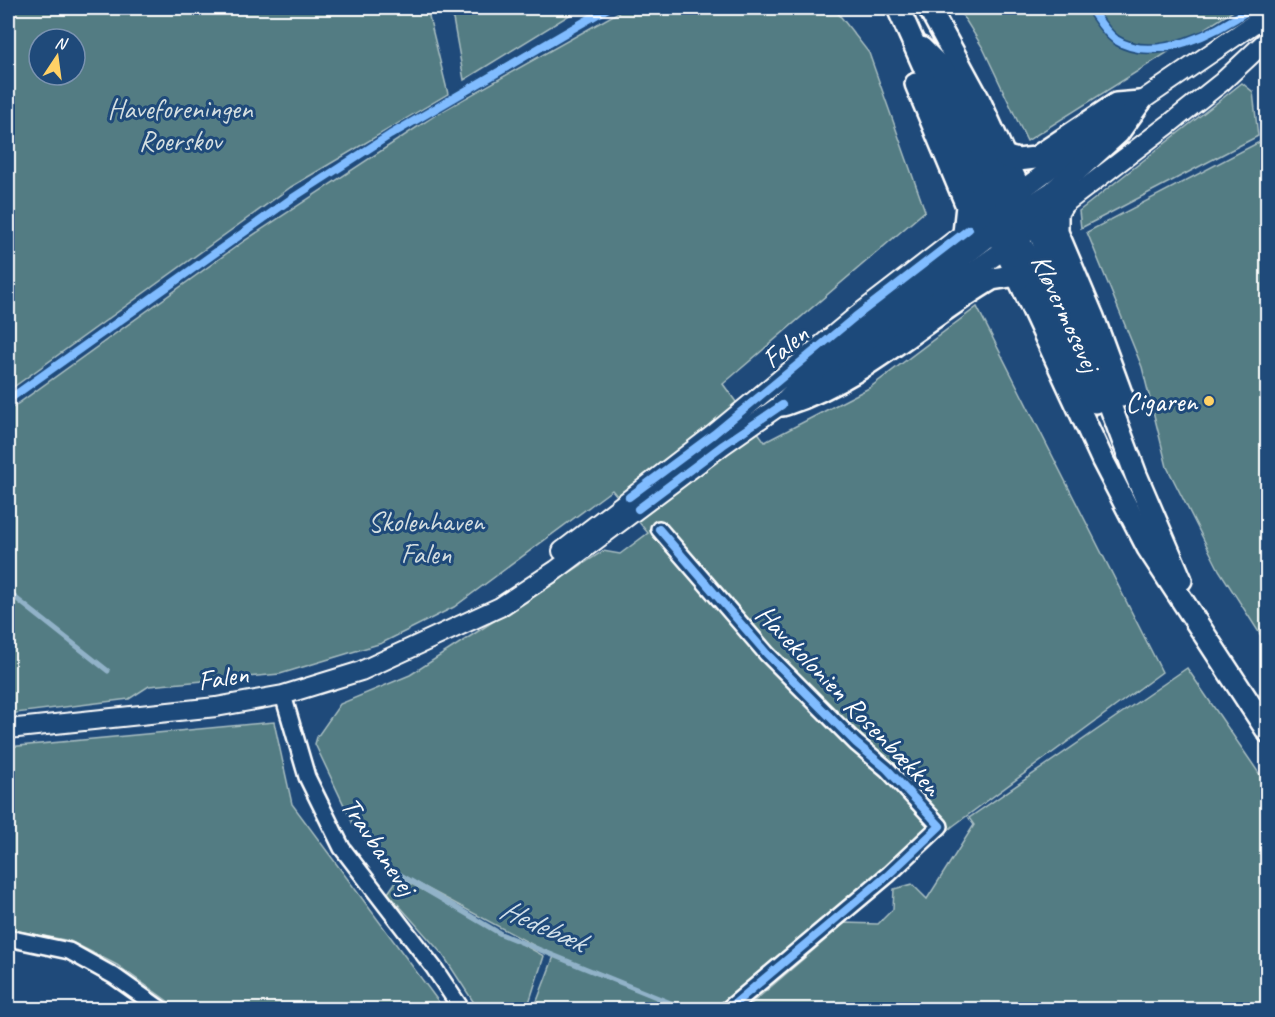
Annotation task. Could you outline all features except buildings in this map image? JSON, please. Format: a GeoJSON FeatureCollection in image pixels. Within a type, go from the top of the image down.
{"type":"FeatureCollection","features":[{"type":"Feature","properties":{"kind":"main road","name":"Kløvermosevej"},"geometry":{"type":"LineString","coordinates":[[898,8],[912,39],[1013,220],[1086,341],[1136,475],[1204,632]]}},
{"type":"Feature","properties":{"kind":"main road","name":"Kløvermosevej"},"geometry":{"type":"LineString","coordinates":[[929,8],[969,80],[1004,156],[1019,278],[1103,461],[1148,548],[1268,732]]}},
{"type":"Feature","properties":{"kind":"main road"},"geometry":{"type":"LineString","coordinates":[[912,39],[913,77],[967,206],[964,232]]}},
{"type":"Feature","properties":{"kind":"main road"},"geometry":{"type":"LineString","coordinates":[[1004,156],[1017,160],[1035,158],[1116,104],[1140,102]]}},
{"type":"Feature","properties":{"kind":"main road"},"geometry":{"type":"LineString","coordinates":[[782,405],[816,369],[1053,192],[1118,133],[1140,102]]}},
{"type":"Feature","properties":{"kind":"main road"},"geometry":{"type":"LineString","coordinates":[[1061,206],[1057,213],[1057,232],[1093,317],[1131,421],[1136,475]]}},
{"type":"Feature","properties":{"kind":"main road"},"geometry":{"type":"LineString","coordinates":[[782,405],[820,393],[992,279],[1011,276],[1019,278]]}},
{"type":"Feature","properties":{"kind":"street"},"geometry":{"type":"LineString","coordinates":[[1140,102],[1268,14]]}},
{"type":"Feature","properties":{"kind":"street","name":"Falen"},"geometry":{"type":"LineString","coordinates":[[437,636],[496,600],[549,561],[714,434],[855,317],[964,232],[1061,206],[1195,104],[1265,41]]}},
{"type":"Feature","properties":{"kind":"street","name":"Falen"},"geometry":{"type":"LineString","coordinates":[[8,729],[216,707],[283,695],[361,671],[500,607],[556,570],[723,445],[782,405]]}},
{"type":"Feature","properties":{"kind":"street","name":"Havekolonien Rosenbækken"},"geometry":{"type":"LineString","coordinates":[[659,529],[766,654],[887,769],[940,826],[889,874],[727,1010]]}},
{"type":"Feature","properties":{"kind":"street","name":"Travbanevej"},"geometry":{"type":"LineString","coordinates":[[283,695],[307,777],[342,848],[434,968],[462,1010]]}},
{"type":"Feature","properties":{"kind":"street"},"geometry":{"type":"LineString","coordinates":[[8,938],[69,951],[114,976],[162,1010]]}},
{"type":"Feature","properties":{"kind":"green space","name":"Haveforeningen Roerskov"},"geometry":{"type":"Polygon","coordinates":[[[8,8],[427,8],[448,94],[291,187],[8,391],[8,8]]]}},
{"type":"Feature","properties":{"kind":"green space"},"geometry":{"type":"Polygon","coordinates":[[[451,8],[581,8],[464,80],[451,8]]]}},
{"type":"Feature","properties":{"kind":"green space","name":"Skolenhaven Falen"},"geometry":{"type":"Polygon","coordinates":[[[626,8],[834,8],[869,53],[925,211],[723,384],[765,442],[869,388],[977,307],[1162,672],[953,826],[740,1009],[534,1009],[554,956],[387,867],[353,824],[315,744],[317,737],[340,704],[410,675],[603,551],[620,554],[648,533],[612,490],[454,607],[382,643],[280,674],[149,686],[129,699],[8,714],[8,411],[244,241],[437,114],[626,8]]]}},
{"type":"Feature","properties":{"kind":"green space"},"geometry":{"type":"Polygon","coordinates":[[[958,8],[1238,8],[1027,141],[983,48],[958,8]]]}},
{"type":"Feature","properties":{"kind":"green space"},"geometry":{"type":"Polygon","coordinates":[[[1242,83],[1253,92],[1258,136],[1081,228],[1079,211],[1242,83]]]}},
{"type":"Feature","properties":{"kind":"green space","name":"Cigaren"},"geometry":{"type":"Polygon","coordinates":[[[1267,138],[1267,645],[1219,570],[1167,467],[1142,367],[1087,232],[1267,138]]]}},
{"type":"Feature","properties":{"kind":"green space"},"geometry":{"type":"Polygon","coordinates":[[[1187,668],[1267,785],[1267,1009],[745,1009],[845,923],[878,924],[893,909],[894,889],[912,884],[927,899],[974,825],[969,818],[1187,668]]]}},
{"type":"Feature","properties":{"kind":"green space"},"geometry":{"type":"Polygon","coordinates":[[[274,722],[292,804],[444,1009],[179,1009],[117,965],[70,941],[8,929],[8,747],[274,722]]]}},
{"type":"Feature","properties":{"kind":"green space"},"geometry":{"type":"Polygon","coordinates":[[[399,877],[544,956],[527,1009],[478,1009],[443,955],[388,893],[399,877]]]}},
{"type":"Feature","properties":{"kind":"waterway","name":"Hedebæk"},"geometry":{"type":"LineString","coordinates":[[8,592],[108,671]]}},
{"type":"Feature","properties":{"kind":"waterway","name":"Hedebæk"},"geometry":{"type":"LineString","coordinates":[[387,867],[501,934],[688,1010]]}},
{"type":"Feature","properties":{"kind":"cycle path"},"geometry":{"type":"LineString","coordinates":[[8,400],[291,199],[390,135],[608,8]]}},
{"type":"Feature","properties":{"kind":"cycle path"},"geometry":{"type":"LineString","coordinates":[[1090,8],[1116,40],[1132,47],[1149,49],[1167,47],[1205,35],[1251,8]]}},
{"type":"Feature","properties":{"kind":"cycle path"},"geometry":{"type":"LineString","coordinates":[[629,497],[714,434],[855,317],[969,229]]}},
{"type":"Feature","properties":{"kind":"cycle path"},"geometry":{"type":"LineString","coordinates":[[638,509],[723,445],[782,405]]}},
{"type":"Feature","properties":{"kind":"cycle path"},"geometry":{"type":"LineString","coordinates":[[659,529],[767,654],[856,743],[887,769],[940,826],[889,874],[727,1010]]}},
{"type":"Feature","properties":{"kind":"place","name":"Cigaren"},"geometry":{"type":"Point","coordinates":[1209,401]}}]}
